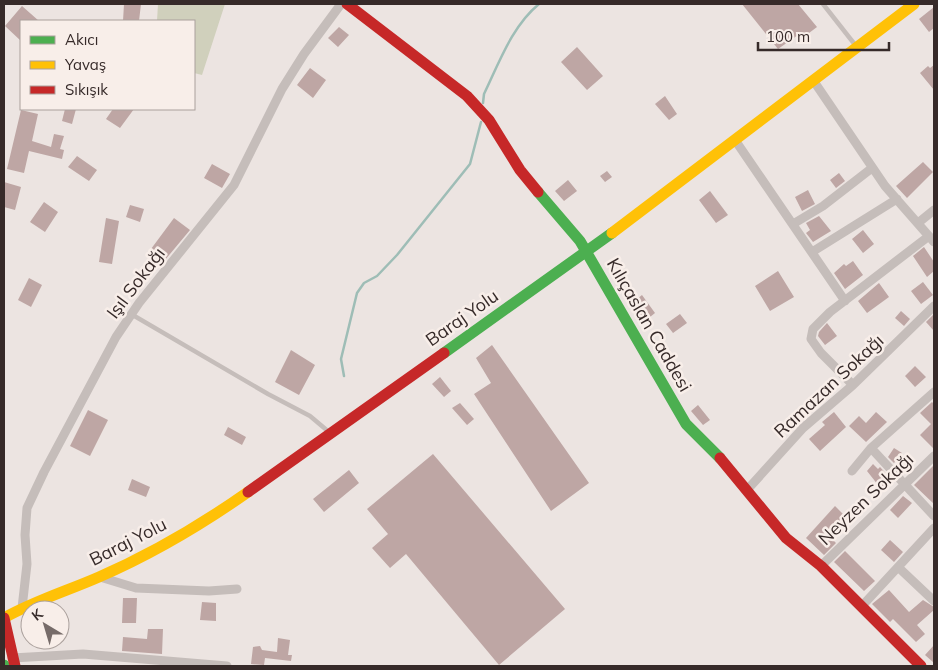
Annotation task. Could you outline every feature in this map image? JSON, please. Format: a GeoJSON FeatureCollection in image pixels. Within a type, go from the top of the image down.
{"type":"FeatureCollection","features":[{"type":"Feature","properties":{"kind":"street","name":"Işıl Sokağı"},"geometry":{"type":"LineString","coordinates":[[23,600],[27,564],[24,534],[27,508],[44,472],[116,337],[131,314],[234,184],[282,89],[304,54],[341,4]]}},
{"type":"Feature","properties":{"kind":"street","name":"Kılıçaslan Caddesi"},"geometry":{"type":"LineString","coordinates":[[347,4],[467,96],[489,120],[520,170],[580,241],[686,424],[719,457],[786,538],[821,566],[920,666]]}},
{"type":"Feature","properties":{"kind":"street","name":"Baraj Yolu"},"geometry":{"type":"LineString","coordinates":[[42,600],[100,577],[201,524],[587,252],[914,4]]}},
{"type":"Feature","properties":{"kind":"street"},"geometry":{"type":"LineString","coordinates":[[813,80],[872,168],[896,199],[932,239],[830,312],[813,330],[811,339],[821,353],[853,385]]}},
{"type":"Feature","properties":{"kind":"street"},"geometry":{"type":"LineString","coordinates":[[735,140],[845,301]]}},
{"type":"Feature","properties":{"kind":"street"},"geometry":{"type":"LineString","coordinates":[[793,224],[823,206],[872,168]]}},
{"type":"Feature","properties":{"kind":"street"},"geometry":{"type":"LineString","coordinates":[[812,252],[896,199]]}},
{"type":"Feature","properties":{"kind":"street"},"geometry":{"type":"LineString","coordinates":[[918,223],[934,210]]}},
{"type":"Feature","properties":{"kind":"street","name":"Ramazan Sokağı"},"geometry":{"type":"LineString","coordinates":[[747,490],[762,476],[804,428],[853,385],[934,306]]}},
{"type":"Feature","properties":{"kind":"street"},"geometry":{"type":"LineString","coordinates":[[852,471],[872,448],[934,392]]}},
{"type":"Feature","properties":{"kind":"street"},"geometry":{"type":"LineString","coordinates":[[872,448],[934,516]]}},
{"type":"Feature","properties":{"kind":"street","name":"Neyzen Sokağı"},"geometry":{"type":"LineString","coordinates":[[821,566],[934,456]]}},
{"type":"Feature","properties":{"kind":"street"},"geometry":{"type":"LineString","coordinates":[[862,606],[934,528]]}},
{"type":"Feature","properties":{"kind":"street"},"geometry":{"type":"LineString","coordinates":[[898,567],[934,601]]}},
{"type":"Feature","properties":{"kind":"street"},"geometry":{"type":"LineString","coordinates":[[100,577],[136,588],[209,591],[237,589]]}},
{"type":"Feature","properties":{"kind":"street","name":"Baraj Yolu"},"geometry":{"type":"LineString","coordinates":[[4,618],[20,609]]}},
{"type":"Feature","properties":{"kind":"street"},"geometry":{"type":"LineString","coordinates":[[4,618],[9,664],[83,654],[227,666]]}},
{"type":"Feature","properties":{"kind":"lane"},"geometry":{"type":"LineString","coordinates":[[824,4],[857,47]]}},
{"type":"Feature","properties":{"kind":"lane"},"geometry":{"type":"LineString","coordinates":[[131,314],[268,394],[310,416],[330,433]]}},
{"type":"Feature","properties":{"kind":"green space"},"geometry":{"type":"Polygon","coordinates":[[[158,4],[225,4],[202,75],[195,73],[195,20],[157,20],[158,4]]]}},
{"type":"Feature","properties":{"kind":"building"},"geometry":{"type":"Polygon","coordinates":[[[124,4],[141,4],[139,20],[123,20],[124,4]]]}},
{"type":"Feature","properties":{"kind":"building"},"geometry":{"type":"Polygon","coordinates":[[[742,4],[798,4],[817,27],[801,39],[798,35],[778,49],[742,4]]]}},
{"type":"Feature","properties":{"kind":"building"},"geometry":{"type":"Polygon","coordinates":[[[22,6],[38,20],[20,20],[20,40],[5,26],[22,6]]]}},
{"type":"Feature","properties":{"kind":"building"},"geometry":{"type":"Polygon","coordinates":[[[934,7],[934,28],[929,32],[919,19],[934,7]]]}},
{"type":"Feature","properties":{"kind":"building"},"geometry":{"type":"Polygon","coordinates":[[[339,27],[349,35],[338,47],[328,38],[339,27]]]}},
{"type":"Feature","properties":{"kind":"building"},"geometry":{"type":"Polygon","coordinates":[[[577,47],[603,76],[587,90],[561,62],[577,47]]]}},
{"type":"Feature","properties":{"kind":"building"},"geometry":{"type":"Polygon","coordinates":[[[934,65],[934,90],[920,73],[928,66],[930,68],[934,65]]]}},
{"type":"Feature","properties":{"kind":"building"},"geometry":{"type":"Polygon","coordinates":[[[310,68],[326,80],[313,98],[297,85],[310,68]]]}},
{"type":"Feature","properties":{"kind":"building"},"geometry":{"type":"Polygon","coordinates":[[[665,96],[677,114],[669,120],[655,104],[665,96]]]}},
{"type":"Feature","properties":{"kind":"building"},"geometry":{"type":"Polygon","coordinates":[[[21,110],[38,114],[32,141],[51,147],[54,134],[64,136],[60,149],[64,150],[62,159],[29,151],[24,173],[7,169],[21,110]]]}},
{"type":"Feature","properties":{"kind":"building"},"geometry":{"type":"Polygon","coordinates":[[[65,110],[76,110],[72,124],[62,121],[65,110]]]}},
{"type":"Feature","properties":{"kind":"building"},"geometry":{"type":"Polygon","coordinates":[[[112,110],[133,110],[120,128],[106,119],[112,110]]]}},
{"type":"Feature","properties":{"kind":"building"},"geometry":{"type":"Polygon","coordinates":[[[77,156],[97,170],[89,181],[68,167],[77,156]]]}},
{"type":"Feature","properties":{"kind":"building"},"geometry":{"type":"Polygon","coordinates":[[[923,162],[933,172],[907,198],[896,186],[923,162]]]}},
{"type":"Feature","properties":{"kind":"building"},"geometry":{"type":"Polygon","coordinates":[[[212,164],[230,174],[222,188],[204,178],[212,164]]]}},
{"type":"Feature","properties":{"kind":"building"},"geometry":{"type":"Polygon","coordinates":[[[607,171],[612,177],[605,182],[600,176],[607,171]]]}},
{"type":"Feature","properties":{"kind":"building"},"geometry":{"type":"Polygon","coordinates":[[[839,173],[845,181],[836,188],[830,180],[839,173]]]}},
{"type":"Feature","properties":{"kind":"building"},"geometry":{"type":"Polygon","coordinates":[[[568,180],[577,191],[564,201],[555,191],[568,180]]]}},
{"type":"Feature","properties":{"kind":"building"},"geometry":{"type":"Polygon","coordinates":[[[4,182],[21,187],[15,210],[4,207],[4,182]]]}},
{"type":"Feature","properties":{"kind":"building"},"geometry":{"type":"Polygon","coordinates":[[[808,190],[815,204],[802,211],[795,197],[808,190]]]}},
{"type":"Feature","properties":{"kind":"building"},"geometry":{"type":"Polygon","coordinates":[[[710,191],[728,215],[716,223],[699,200],[710,191]]]}},
{"type":"Feature","properties":{"kind":"building"},"geometry":{"type":"Polygon","coordinates":[[[44,202],[58,212],[45,232],[30,222],[44,202]]]}},
{"type":"Feature","properties":{"kind":"building"},"geometry":{"type":"Polygon","coordinates":[[[130,205],[144,209],[140,222],[126,217],[130,205]]]}},
{"type":"Feature","properties":{"kind":"building"},"geometry":{"type":"Polygon","coordinates":[[[819,216],[831,231],[813,242],[806,233],[810,230],[806,223],[819,216]]]}},
{"type":"Feature","properties":{"kind":"building"},"geometry":{"type":"Polygon","coordinates":[[[106,218],[119,221],[112,264],[99,262],[106,218]]]}},
{"type":"Feature","properties":{"kind":"building"},"geometry":{"type":"Polygon","coordinates":[[[174,218],[190,230],[165,260],[151,249],[174,218]]]}},
{"type":"Feature","properties":{"kind":"building"},"geometry":{"type":"Polygon","coordinates":[[[863,230],[874,244],[863,253],[852,239],[863,230]]]}},
{"type":"Feature","properties":{"kind":"building"},"geometry":{"type":"Polygon","coordinates":[[[924,247],[934,262],[934,271],[927,277],[913,256],[924,247]]]}},
{"type":"Feature","properties":{"kind":"building"},"geometry":{"type":"Polygon","coordinates":[[[853,261],[863,275],[845,289],[834,273],[844,264],[846,266],[853,261]]]}},
{"type":"Feature","properties":{"kind":"building"},"geometry":{"type":"Polygon","coordinates":[[[778,271],[794,297],[770,311],[755,286],[778,271]]]}},
{"type":"Feature","properties":{"kind":"building"},"geometry":{"type":"Polygon","coordinates":[[[29,278],[42,285],[31,307],[18,300],[29,278]]]}},
{"type":"Feature","properties":{"kind":"building"},"geometry":{"type":"Polygon","coordinates":[[[923,282],[933,295],[921,304],[911,291],[923,282]]]}},
{"type":"Feature","properties":{"kind":"building"},"geometry":{"type":"Polygon","coordinates":[[[879,283],[889,297],[867,313],[858,301],[879,283]]]}},
{"type":"Feature","properties":{"kind":"building"},"geometry":{"type":"Polygon","coordinates":[[[642,295],[655,313],[645,321],[632,303],[642,295]]]}},
{"type":"Feature","properties":{"kind":"building"},"geometry":{"type":"Polygon","coordinates":[[[901,311],[910,319],[904,326],[895,318],[901,311]]]}},
{"type":"Feature","properties":{"kind":"building"},"geometry":{"type":"Polygon","coordinates":[[[680,314],[687,323],[673,333],[666,324],[680,314]]]}},
{"type":"Feature","properties":{"kind":"building"},"geometry":{"type":"Polygon","coordinates":[[[934,314],[934,331],[926,322],[934,314]]]}},
{"type":"Feature","properties":{"kind":"building"},"geometry":{"type":"Polygon","coordinates":[[[827,323],[837,336],[825,345],[818,336],[827,323]]]}},
{"type":"Feature","properties":{"kind":"building"},"geometry":{"type":"Polygon","coordinates":[[[492,345],[589,483],[551,511],[474,394],[491,383],[476,358],[492,345]]]}},
{"type":"Feature","properties":{"kind":"building"},"geometry":{"type":"Polygon","coordinates":[[[291,350],[315,365],[299,395],[275,382],[291,350]]]}},
{"type":"Feature","properties":{"kind":"building"},"geometry":{"type":"Polygon","coordinates":[[[915,366],[926,377],[915,387],[905,376],[915,366]]]}},
{"type":"Feature","properties":{"kind":"building"},"geometry":{"type":"Polygon","coordinates":[[[440,377],[451,391],[444,397],[432,384],[440,377]]]}},
{"type":"Feature","properties":{"kind":"building"},"geometry":{"type":"Polygon","coordinates":[[[932,402],[934,404],[934,449],[920,435],[931,424],[920,413],[932,402]]]}},
{"type":"Feature","properties":{"kind":"building"},"geometry":{"type":"Polygon","coordinates":[[[460,403],[474,419],[467,425],[452,408],[460,403]]]}},
{"type":"Feature","properties":{"kind":"building"},"geometry":{"type":"Polygon","coordinates":[[[698,405],[710,420],[703,425],[691,411],[698,405]]]}},
{"type":"Feature","properties":{"kind":"building"},"geometry":{"type":"Polygon","coordinates":[[[88,410],[108,420],[90,456],[70,446],[88,410]]]}},
{"type":"Feature","properties":{"kind":"building"},"geometry":{"type":"Polygon","coordinates":[[[834,412],[846,427],[820,451],[809,439],[825,425],[822,422],[834,412]]]}},
{"type":"Feature","properties":{"kind":"building"},"geometry":{"type":"Polygon","coordinates":[[[876,412],[887,422],[866,442],[849,426],[859,416],[866,423],[876,412]]]}},
{"type":"Feature","properties":{"kind":"building"},"geometry":{"type":"Polygon","coordinates":[[[228,427],[246,437],[242,445],[224,435],[228,427]]]}},
{"type":"Feature","properties":{"kind":"building"},"geometry":{"type":"Polygon","coordinates":[[[894,448],[902,453],[894,463],[888,457],[894,448]]]}},
{"type":"Feature","properties":{"kind":"building"},"geometry":{"type":"Polygon","coordinates":[[[433,454],[565,609],[499,665],[406,554],[390,568],[372,548],[388,534],[367,509],[433,454]]]}},
{"type":"Feature","properties":{"kind":"building"},"geometry":{"type":"Polygon","coordinates":[[[873,464],[878,469],[880,467],[892,480],[882,490],[867,471],[873,464]]]}},
{"type":"Feature","properties":{"kind":"building"},"geometry":{"type":"Polygon","coordinates":[[[934,465],[934,504],[914,485],[934,465]]]}},
{"type":"Feature","properties":{"kind":"building"},"geometry":{"type":"Polygon","coordinates":[[[349,470],[359,483],[324,512],[313,499],[349,470]]]}},
{"type":"Feature","properties":{"kind":"building"},"geometry":{"type":"Polygon","coordinates":[[[132,479],[150,487],[146,497],[128,490],[132,479]]]}},
{"type":"Feature","properties":{"kind":"building"},"geometry":{"type":"Polygon","coordinates":[[[903,496],[912,503],[898,518],[890,510],[903,496]]]}},
{"type":"Feature","properties":{"kind":"building"},"geometry":{"type":"Polygon","coordinates":[[[835,506],[848,519],[831,538],[836,543],[824,555],[806,538],[835,506]]]}},
{"type":"Feature","properties":{"kind":"building"},"geometry":{"type":"Polygon","coordinates":[[[890,540],[903,552],[894,562],[881,550],[890,540]]]}},
{"type":"Feature","properties":{"kind":"building"},"geometry":{"type":"Polygon","coordinates":[[[845,551],[875,581],[864,591],[834,562],[845,551]]]}},
{"type":"Feature","properties":{"kind":"building"},"geometry":{"type":"Polygon","coordinates":[[[889,590],[909,612],[923,600],[934,607],[934,610],[917,625],[925,634],[916,642],[893,619],[890,622],[872,604],[889,590]]]}},
{"type":"Feature","properties":{"kind":"building"},"geometry":{"type":"Polygon","coordinates":[[[123,598],[137,598],[136,623],[122,623],[123,598]]]}},
{"type":"Feature","properties":{"kind":"building"},"geometry":{"type":"Polygon","coordinates":[[[202,602],[216,603],[216,621],[200,620],[202,602]]]}},
{"type":"Feature","properties":{"kind":"building"},"geometry":{"type":"Polygon","coordinates":[[[148,629],[163,629],[162,654],[122,651],[123,637],[147,639],[148,629]]]}},
{"type":"Feature","properties":{"kind":"building"},"geometry":{"type":"Polygon","coordinates":[[[278,638],[290,640],[288,655],[292,655],[291,661],[265,658],[264,665],[251,664],[253,647],[260,646],[262,650],[277,652],[278,638]]]}},
{"type":"Feature","properties":{"kind":"building"},"geometry":{"type":"Polygon","coordinates":[[[934,645],[934,663],[925,655],[934,645]]]}},
{"type":"Feature","properties":{"kind":"waterway"},"geometry":{"type":"LineString","coordinates":[[483,103],[484,94],[507,46],[521,23],[539,4]]}},
{"type":"Feature","properties":{"kind":"waterway"},"geometry":{"type":"LineString","coordinates":[[344,376],[341,359],[357,293],[364,283],[377,276],[397,255],[470,164],[481,122]]}},
{"type":"Feature","properties":{"kind":"traffic: fast"},"geometry":{"type":"LineString","coordinates":[[538,192],[580,241],[686,424],[720,458]]}},
{"type":"Feature","properties":{"kind":"traffic: fast"},"geometry":{"type":"LineString","coordinates":[[444,353],[612,233]]}},
{"type":"Feature","properties":{"kind":"traffic: slow"},"geometry":{"type":"LineString","coordinates":[[612,233],[914,4]]}},
{"type":"Feature","properties":{"kind":"traffic: slow"},"geometry":{"type":"LineString","coordinates":[[4,618],[27,606],[138,559],[194,527],[248,492]]}},
{"type":"Feature","properties":{"kind":"traffic: jam"},"geometry":{"type":"LineString","coordinates":[[347,4],[467,96],[489,120],[520,170],[538,192]]}},
{"type":"Feature","properties":{"kind":"traffic: jam"},"geometry":{"type":"LineString","coordinates":[[248,492],[444,353]]}},
{"type":"Feature","properties":{"kind":"traffic: jam"},"geometry":{"type":"LineString","coordinates":[[720,458],[786,538],[821,566],[921,666]]}},
{"type":"Feature","properties":{"kind":"traffic: jam"},"geometry":{"type":"LineString","coordinates":[[4,618],[15,666]]}}]}
